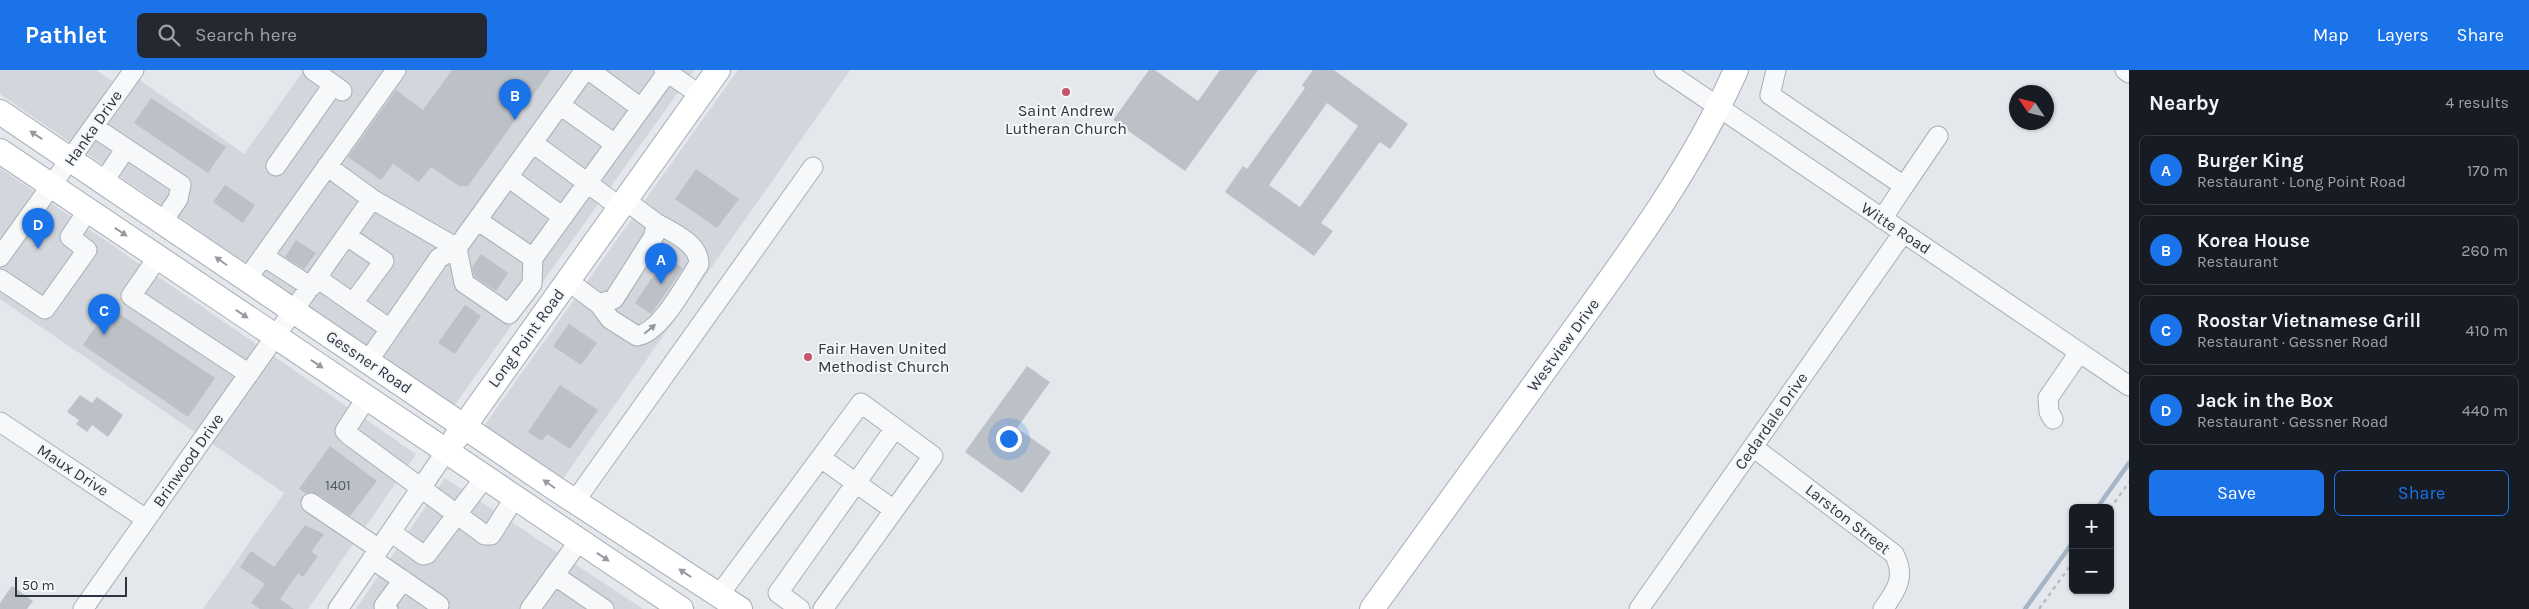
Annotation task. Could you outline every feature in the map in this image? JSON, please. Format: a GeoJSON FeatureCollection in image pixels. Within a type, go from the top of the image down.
{"type":"FeatureCollection","features":[{"type":"Feature","properties":{"kind":"main road","name":"Long Point Road"},"geometry":{"type":"LineString","coordinates":[[447,450],[718,70]]}},
{"type":"Feature","properties":{"kind":"main road","name":"Westview Drive"},"geometry":{"type":"LineString","coordinates":[[1372,609],[1647,230],[1690,161],[1719,108],[1736,70]]}},
{"type":"Feature","properties":{"kind":"main road","name":"Gessner Road"},"geometry":{"type":"LineString","coordinates":[[0,112],[71,158],[575,501],[740,609]]}},
{"type":"Feature","properties":{"kind":"main road","name":"Gessner Road"},"geometry":{"type":"LineString","coordinates":[[0,150],[681,609]]}},
{"type":"Feature","properties":{"kind":"street","name":"Hanka Drive"},"geometry":{"type":"LineString","coordinates":[[0,257],[134,70]]}},
{"type":"Feature","properties":{"kind":"street"},"geometry":{"type":"LineString","coordinates":[[276,166],[338,88],[313,70]]}},
{"type":"Feature","properties":{"kind":"street"},"geometry":{"type":"LineString","coordinates":[[247,279],[396,70]]}},
{"type":"Feature","properties":{"kind":"street"},"geometry":{"type":"LineString","coordinates":[[368,361],[439,258],[457,248],[585,70]]}},
{"type":"Feature","properties":{"kind":"street"},"geometry":{"type":"LineString","coordinates":[[589,70],[642,108]]}},
{"type":"Feature","properties":{"kind":"street","name":"Witte Road"},"geometry":{"type":"LineString","coordinates":[[1664,70],[2129,386]]}},
{"type":"Feature","properties":{"kind":"street"},"geometry":{"type":"LineString","coordinates":[[1776,70],[1770,95],[1904,186]]}},
{"type":"Feature","properties":{"kind":"street"},"geometry":{"type":"LineString","coordinates":[[2125,70],[2129,73]]}},
{"type":"Feature","properties":{"kind":"street"},"geometry":{"type":"LineString","coordinates":[[327,166],[372,199],[457,248],[464,283],[509,314],[532,284],[533,258],[667,71],[700,95]]}},
{"type":"Feature","properties":{"kind":"street"},"geometry":{"type":"LineString","coordinates":[[560,105],[615,144]]}},
{"type":"Feature","properties":{"kind":"street"},"geometry":{"type":"LineString","coordinates":[[94,127],[181,185],[178,199],[163,221]]}},
{"type":"Feature","properties":{"kind":"street"},"geometry":{"type":"LineString","coordinates":[[1882,218],[1938,136]]}},
{"type":"Feature","properties":{"kind":"street"},"geometry":{"type":"LineString","coordinates":[[532,284],[561,290],[599,304],[610,319],[637,336],[647,334],[661,320],[699,264],[699,257],[690,244],[587,183],[533,143]]}},
{"type":"Feature","properties":{"kind":"street"},"geometry":{"type":"LineString","coordinates":[[104,181],[126,148]]}},
{"type":"Feature","properties":{"kind":"street"},"geometry":{"type":"LineString","coordinates":[[575,501],[813,167]]}},
{"type":"Feature","properties":{"kind":"street"},"geometry":{"type":"LineString","coordinates":[[508,177],[563,217]]}},
{"type":"Feature","properties":{"kind":"street","name":"Brinwood Drive"},"geometry":{"type":"LineString","coordinates":[[83,609],[372,199]]}},
{"type":"Feature","properties":{"kind":"street"},"geometry":{"type":"LineString","coordinates":[[0,279],[45,309],[87,250],[70,237],[88,210]]}},
{"type":"Feature","properties":{"kind":"street"},"geometry":{"type":"LineString","coordinates":[[477,220],[533,258]]}},
{"type":"Feature","properties":{"kind":"street"},"geometry":{"type":"LineString","coordinates":[[599,304],[614,299],[654,236],[656,223]]}},
{"type":"Feature","properties":{"kind":"street","name":"Cedardale Drive"},"geometry":{"type":"LineString","coordinates":[[1638,609],[1903,233]]}},
{"type":"Feature","properties":{"kind":"street"},"geometry":{"type":"LineString","coordinates":[[347,236],[384,261],[353,303]]}},
{"type":"Feature","properties":{"kind":"street"},"geometry":{"type":"LineString","coordinates":[[263,256],[353,303],[390,329]]}},
{"type":"Feature","properties":{"kind":"street"},"geometry":{"type":"LineString","coordinates":[[158,257],[131,296],[250,374]]}},
{"type":"Feature","properties":{"kind":"street"},"geometry":{"type":"LineString","coordinates":[[2053,419],[2049,412],[2048,398],[2079,352]]}},
{"type":"Feature","properties":{"kind":"street"},"geometry":{"type":"LineString","coordinates":[[367,397],[345,431],[485,535],[491,535],[515,497]]}},
{"type":"Feature","properties":{"kind":"street"},"geometry":{"type":"LineString","coordinates":[[719,596],[861,403],[933,456],[823,609]]}},
{"type":"Feature","properties":{"kind":"street","name":"Maux Drive"},"geometry":{"type":"LineString","coordinates":[[0,422],[146,518]]}},
{"type":"Feature","properties":{"kind":"street"},"geometry":{"type":"LineString","coordinates":[[800,609],[778,594],[895,428]]}},
{"type":"Feature","properties":{"kind":"street","name":"Larston Street"},"geometry":{"type":"LineString","coordinates":[[1753,448],[1894,554],[1900,565],[1900,579],[1894,594],[1883,609]]}},
{"type":"Feature","properties":{"kind":"street","name":"Long Point Road"},"geometry":{"type":"LineString","coordinates":[[338,609],[447,450]]}},
{"type":"Feature","properties":{"kind":"street"},"geometry":{"type":"LineString","coordinates":[[821,458],[894,510]]}},
{"type":"Feature","properties":{"kind":"street"},"geometry":{"type":"LineString","coordinates":[[391,532],[423,555],[427,554],[485,477]]}},
{"type":"Feature","properties":{"kind":"street"},"geometry":{"type":"LineString","coordinates":[[311,503],[375,554],[403,580],[439,605]]}},
{"type":"Feature","properties":{"kind":"street"},"geometry":{"type":"LineString","coordinates":[[530,609],[579,541]]}},
{"type":"Feature","properties":{"kind":"street"},"geometry":{"type":"LineString","coordinates":[[554,575],[604,609]]}},
{"type":"Feature","properties":{"kind":"street"},"geometry":{"type":"LineString","coordinates":[[388,609],[384,606],[403,580]]}},
{"type":"Feature","properties":{"kind":"path"},"geometry":{"type":"LineString","coordinates":[[2114,504],[2129,482]]}},
{"type":"Feature","properties":{"kind":"path"},"geometry":{"type":"LineString","coordinates":[[2039,609],[2069,568]]}},
{"type":"Feature","properties":{"kind":"shaded area"},"geometry":{"type":"Polygon","coordinates":[[[0,70],[96,70],[115,83],[137,78],[244,154],[304,70],[694,70],[454,406],[0,94],[0,70]]]}},
{"type":"Feature","properties":{"kind":"shaded area"},"geometry":{"type":"Polygon","coordinates":[[[738,70],[850,70],[562,480],[484,426],[738,70]]]}},
{"type":"Feature","properties":{"kind":"shaded area"},"geometry":{"type":"Polygon","coordinates":[[[0,168],[416,454],[308,609],[203,609],[284,493],[0,299],[0,168]]]}},
{"type":"Feature","properties":{"kind":"shaded area"},"geometry":{"type":"Polygon","coordinates":[[[445,478],[643,609],[356,609],[445,478]]]}},
{"type":"Feature","properties":{"kind":"building"},"geometry":{"type":"Polygon","coordinates":[[[452,70],[551,70],[468,186],[459,186],[431,167],[419,182],[393,164],[381,180],[348,157],[396,90],[423,110],[452,70]]]}},
{"type":"Feature","properties":{"kind":"building"},"geometry":{"type":"Polygon","coordinates":[[[1149,70],[1155,70],[1198,101],[1220,70],[1258,70],[1185,171],[1113,120],[1149,70]]]}},
{"type":"Feature","properties":{"kind":"building"},"geometry":{"type":"Polygon","coordinates":[[[1313,70],[1334,70],[1408,124],[1390,149],[1380,142],[1321,223],[1333,231],[1314,256],[1225,192],[1243,166],[1247,169],[1305,88],[1302,85],[1313,70]],[[1327,103],[1269,185],[1300,207],[1358,126],[1327,103]]]}},
{"type":"Feature","properties":{"kind":"building"},"geometry":{"type":"Polygon","coordinates":[[[151,98],[226,147],[208,173],[134,123],[151,98]]]}},
{"type":"Feature","properties":{"kind":"building"},"geometry":{"type":"Polygon","coordinates":[[[696,169],[739,199],[717,228],[675,199],[696,169]]]}},
{"type":"Feature","properties":{"kind":"building"},"geometry":{"type":"Polygon","coordinates":[[[225,185],[255,205],[243,223],[213,202],[225,185]]]}},
{"type":"Feature","properties":{"kind":"building"},"geometry":{"type":"Polygon","coordinates":[[[296,240],[316,253],[304,269],[285,257],[296,240]]]}},
{"type":"Feature","properties":{"kind":"building"},"geometry":{"type":"Polygon","coordinates":[[[481,254],[508,273],[496,291],[474,276],[472,267],[481,254]]]}},
{"type":"Feature","properties":{"kind":"building"},"geometry":{"type":"Polygon","coordinates":[[[666,257],[683,268],[651,314],[635,303],[666,257]]]}},
{"type":"Feature","properties":{"kind":"building"},"geometry":{"type":"Polygon","coordinates":[[[465,305],[481,316],[455,354],[438,343],[465,305]]]}},
{"type":"Feature","properties":{"kind":"building"},"geometry":{"type":"Polygon","coordinates":[[[109,307],[215,378],[188,417],[83,345],[109,307]]]}},
{"type":"Feature","properties":{"kind":"building"},"geometry":{"type":"Polygon","coordinates":[[[569,324],[597,343],[581,365],[553,346],[569,324]]]}},
{"type":"Feature","properties":{"kind":"building"},"geometry":{"type":"Polygon","coordinates":[[[1027,366],[1050,382],[1017,428],[1051,452],[1022,493],[965,452],[1027,366]]]}},
{"type":"Feature","properties":{"kind":"building"},"geometry":{"type":"Polygon","coordinates":[[[560,385],[598,410],[570,449],[547,434],[542,441],[528,432],[560,385]]]}},
{"type":"Feature","properties":{"kind":"building"},"geometry":{"type":"Polygon","coordinates":[[[80,395],[92,403],[97,397],[123,415],[108,437],[92,425],[87,432],[76,424],[79,420],[67,412],[80,395]]]}},
{"type":"Feature","properties":{"kind":"building"},"geometry":{"type":"Polygon","coordinates":[[[330,446],[377,481],[350,516],[317,494],[305,493],[299,489],[330,446]]]}},
{"type":"Feature","properties":{"kind":"building"},"geometry":{"type":"Polygon","coordinates":[[[305,525],[324,534],[311,552],[318,556],[303,577],[298,573],[280,599],[294,609],[260,609],[251,603],[265,584],[240,567],[251,551],[274,567],[305,525]]]}},
{"type":"Feature","properties":{"kind":"building"},"geometry":{"type":"Polygon","coordinates":[[[12,586],[33,601],[27,609],[0,609],[0,603],[12,586]]]}},
{"type":"Feature","properties":{"kind":"waterway"},"geometry":{"type":"LineString","coordinates":[[2100,504],[2129,463]]}},
{"type":"Feature","properties":{"kind":"waterway"},"geometry":{"type":"LineString","coordinates":[[2025,609],[2069,548]]}},
{"type":"Feature","properties":{"kind":"place","name":"Saint Andrew Lutheran Church"},"geometry":{"type":"Point","coordinates":[1066,92]}},
{"type":"Feature","properties":{"kind":"place","name":"Korea House"},"geometry":{"type":"Point","coordinates":[515,120]}},
{"type":"Feature","properties":{"kind":"place","name":"Jack in the Box"},"geometry":{"type":"Point","coordinates":[38,249]}},
{"type":"Feature","properties":{"kind":"place","name":"Burger King"},"geometry":{"type":"Point","coordinates":[661,284]}},
{"type":"Feature","properties":{"kind":"place","name":"Roostar Vietnamese Grill"},"geometry":{"type":"Point","coordinates":[104,335]}},
{"type":"Feature","properties":{"kind":"place","name":"Fair Haven United Methodist Church"},"geometry":{"type":"Point","coordinates":[808,357]}}]}
